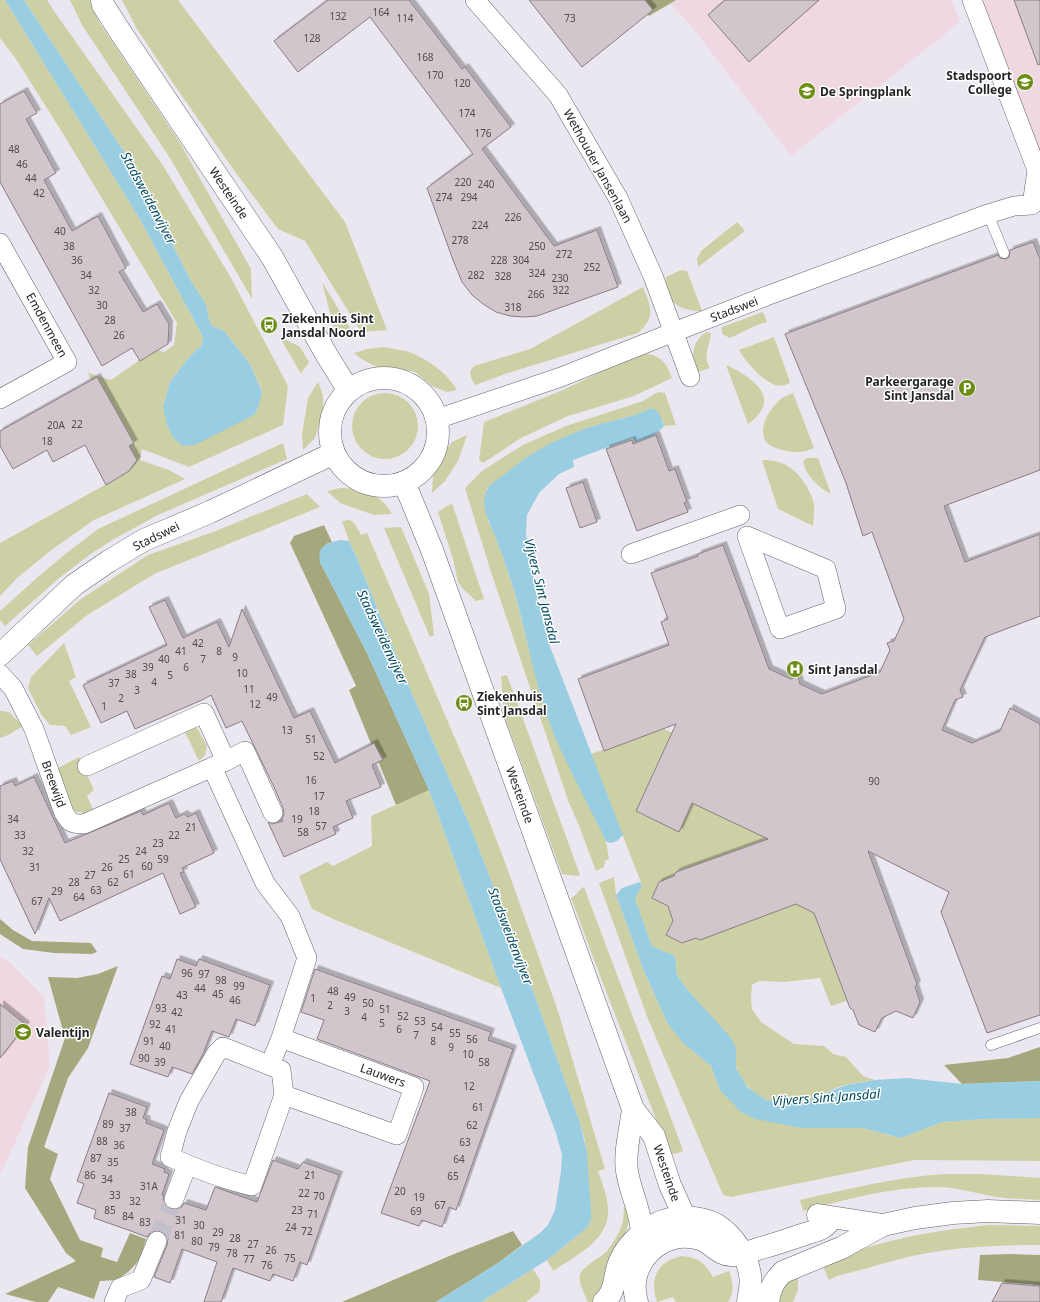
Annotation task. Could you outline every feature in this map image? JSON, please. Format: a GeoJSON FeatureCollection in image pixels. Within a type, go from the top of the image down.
{"type":"FeatureCollection","features":[{"type":"Feature","properties":{"kind":"street","name":"Westeinde"},"geometry":{"type":"LineString","coordinates":[[102,0],[103,5],[115,24],[272,257],[330,361],[349,391]]}},
{"type":"Feature","properties":{"kind":"street","name":"Wethouder Jansenlaan"},"geometry":{"type":"LineString","coordinates":[[475,0],[558,95],[618,198],[653,276],[690,378]]}},
{"type":"Feature","properties":{"kind":"street"},"geometry":{"type":"LineString","coordinates":[[972,0],[1037,170],[1036,209]]}},
{"type":"Feature","properties":{"kind":"street","name":"Stadswei"},"geometry":{"type":"LineString","coordinates":[[437,419],[561,378],[674,332],[988,214],[1014,206],[1036,209]]}},
{"type":"Feature","properties":{"kind":"street","name":"Emdenmeen"},"geometry":{"type":"LineString","coordinates":[[0,243],[68,362],[0,400]]}},
{"type":"Feature","properties":{"kind":"street"},"geometry":{"type":"LineString","coordinates":[[378,378],[393,379],[408,384],[421,392],[431,404],[437,419],[438,438],[432,456],[421,472],[404,482],[388,486],[371,485],[356,478],[343,467],[334,453],[330,436],[331,419],[338,404],[349,391],[362,382],[378,378]]}},
{"type":"Feature","properties":{"kind":"street","name":"Stadswei"},"geometry":{"type":"LineString","coordinates":[[0,655],[74,585],[109,561],[144,540],[217,508],[334,453]]}},
{"type":"Feature","properties":{"kind":"street","name":"Westeinde"},"geometry":{"type":"LineString","coordinates":[[404,482],[434,557],[633,1109],[654,1136],[670,1185],[685,1218]]}},
{"type":"Feature","properties":{"kind":"street"},"geometry":{"type":"LineString","coordinates":[[631,554],[740,515]]}},
{"type":"Feature","properties":{"kind":"street"},"geometry":{"type":"LineString","coordinates":[[747,536],[826,569],[836,609],[780,629],[747,536]]}},
{"type":"Feature","properties":{"kind":"street","name":"Breewijd"},"geometry":{"type":"LineString","coordinates":[[0,674],[14,688],[34,729],[64,813],[70,822],[84,824],[245,751],[273,813]]}},
{"type":"Feature","properties":{"kind":"street"},"geometry":{"type":"LineString","coordinates":[[87,766],[204,713],[219,764],[265,882],[290,916],[306,958],[281,1038],[270,1065]]}},
{"type":"Feature","properties":{"kind":"street","name":"Lauwers"},"geometry":{"type":"LineString","coordinates":[[281,1038],[414,1087],[397,1135],[284,1095]]}},
{"type":"Feature","properties":{"kind":"street"},"geometry":{"type":"LineString","coordinates":[[223,1048],[281,1070],[284,1095],[252,1186],[187,1165],[170,1157],[177,1131],[189,1101],[216,1054],[223,1048]]}},
{"type":"Feature","properties":{"kind":"street","name":"Westeinde"},"geometry":{"type":"LineString","coordinates":[[633,1109],[627,1150],[638,1165],[655,1215],[651,1234]]}},
{"type":"Feature","properties":{"kind":"street"},"geometry":{"type":"LineString","coordinates":[[174,1199],[187,1165]]}},
{"type":"Feature","properties":{"kind":"street"},"geometry":{"type":"LineString","coordinates":[[651,1234],[671,1239],[688,1237],[700,1239],[710,1244],[722,1254],[728,1255],[758,1234],[816,1215],[883,1225],[953,1213],[988,1211],[1040,1213]]}},
{"type":"Feature","properties":{"kind":"street"},"geometry":{"type":"LineString","coordinates":[[609,1295],[624,1252],[672,1219],[685,1218],[707,1221],[718,1226],[738,1247],[750,1274],[748,1302]]}},
{"type":"Feature","properties":{"kind":"street"},"geometry":{"type":"LineString","coordinates":[[769,1295],[777,1277],[783,1272],[841,1248],[883,1225]]}},
{"type":"Feature","properties":{"kind":"street"},"geometry":{"type":"LineString","coordinates":[[637,1302],[635,1284],[638,1269],[646,1255],[651,1234]]}},
{"type":"Feature","properties":{"kind":"street"},"geometry":{"type":"LineString","coordinates":[[114,1302],[120,1288],[141,1280],[157,1240]]}},
{"type":"Feature","properties":{"kind":"lane"},"geometry":{"type":"LineString","coordinates":[[988,214],[1004,253]]}},
{"type":"Feature","properties":{"kind":"lane"},"geometry":{"type":"LineString","coordinates":[[991,1045],[1040,1028]]}},
{"type":"Feature","properties":{"kind":"shaded area","name":"De Springplank"},"geometry":{"type":"Polygon","coordinates":[[[676,0],[952,0],[960,22],[791,156],[692,27],[670,3],[676,0]]]}},
{"type":"Feature","properties":{"kind":"shaded area","name":"Stadspoort College"},"geometry":{"type":"Polygon","coordinates":[[[979,0],[1040,0],[1040,164],[979,0]]]}},
{"type":"Feature","properties":{"kind":"shaded area","name":"Valentijn"},"geometry":{"type":"Polygon","coordinates":[[[0,956],[9,962],[44,997],[50,1066],[0,1175],[0,956]]]}},
{"type":"Feature","properties":{"kind":"green space"},"geometry":{"type":"Polygon","coordinates":[[[0,0],[5,0],[141,221],[203,337],[202,345],[190,356],[170,382],[163,407],[262,391],[250,364],[224,331],[212,326],[209,320],[206,304],[192,283],[132,164],[24,0],[47,0],[162,164],[230,276],[288,386],[283,425],[189,467],[142,449],[140,460],[169,470],[185,479],[94,520],[54,548],[17,578],[0,596],[0,543],[120,476],[108,397],[90,378],[88,373],[111,380],[137,362],[149,347],[164,352],[174,345],[177,323],[65,137],[16,59],[0,38],[0,0]]]}},
{"type":"Feature","properties":{"kind":"green space"},"geometry":{"type":"Polygon","coordinates":[[[70,0],[90,0],[99,22],[180,143],[251,269],[252,299],[170,158],[82,25],[70,0]]]}},
{"type":"Feature","properties":{"kind":"green space"},"geometry":{"type":"Polygon","coordinates":[[[122,0],[178,0],[345,222],[387,330],[361,332],[305,241],[278,229],[233,169],[175,86],[137,29],[122,0]]]}},
{"type":"Feature","properties":{"kind":"green space"},"geometry":{"type":"Polygon","coordinates":[[[636,0],[676,0],[649,16],[636,0]]]}},
{"type":"Feature","properties":{"kind":"green space"},"geometry":{"type":"Polygon","coordinates":[[[737,222],[745,231],[698,267],[697,259],[701,251],[737,222]]]}},
{"type":"Feature","properties":{"kind":"green space"},"geometry":{"type":"Polygon","coordinates":[[[681,270],[687,271],[702,311],[694,311],[680,307],[671,299],[666,286],[666,277],[681,270]]]}},
{"type":"Feature","properties":{"kind":"green space"},"geometry":{"type":"Polygon","coordinates":[[[322,282],[353,333],[340,339],[334,328],[322,282]]]}},
{"type":"Feature","properties":{"kind":"green space"},"geometry":{"type":"Polygon","coordinates":[[[643,287],[650,306],[650,317],[648,322],[638,333],[511,372],[475,385],[472,380],[470,373],[474,366],[530,349],[643,287]]]}},
{"type":"Feature","properties":{"kind":"green space"},"geometry":{"type":"Polygon","coordinates":[[[763,312],[767,322],[757,325],[730,338],[722,334],[722,327],[763,312]]]}},
{"type":"Feature","properties":{"kind":"green space"},"geometry":{"type":"Polygon","coordinates":[[[707,332],[711,333],[707,350],[707,359],[710,368],[697,372],[693,355],[695,344],[702,335],[707,332]]]}},
{"type":"Feature","properties":{"kind":"green space"},"geometry":{"type":"Polygon","coordinates":[[[279,336],[300,347],[309,362],[301,374],[279,336]]]}},
{"type":"Feature","properties":{"kind":"green space"},"geometry":{"type":"Polygon","coordinates":[[[774,337],[790,382],[784,385],[777,385],[769,382],[754,370],[739,350],[774,337]]]}},
{"type":"Feature","properties":{"kind":"green space"},"geometry":{"type":"Polygon","coordinates":[[[384,347],[412,353],[425,360],[438,368],[457,390],[447,392],[432,386],[415,372],[394,367],[377,367],[363,360],[354,353],[367,349],[384,347]]]}},
{"type":"Feature","properties":{"kind":"green space"},"geometry":{"type":"Polygon","coordinates":[[[648,354],[661,359],[664,362],[672,378],[634,396],[568,416],[521,438],[483,463],[479,460],[484,422],[563,390],[636,355],[648,354]]]}},
{"type":"Feature","properties":{"kind":"green space"},"geometry":{"type":"Polygon","coordinates":[[[726,365],[754,382],[764,397],[763,406],[758,414],[748,424],[726,365]]]}},
{"type":"Feature","properties":{"kind":"green space"},"geometry":{"type":"Polygon","coordinates":[[[318,382],[323,395],[323,412],[315,438],[303,450],[302,434],[308,398],[318,382]]]}},
{"type":"Feature","properties":{"kind":"green space"},"geometry":{"type":"Polygon","coordinates":[[[658,392],[665,393],[676,425],[664,426],[663,422],[652,408],[642,413],[594,426],[499,479],[487,488],[488,521],[495,533],[514,590],[533,665],[563,754],[606,841],[609,859],[605,861],[604,867],[596,871],[569,803],[491,572],[465,488],[482,471],[523,445],[566,426],[643,401],[658,392]]]}},
{"type":"Feature","properties":{"kind":"green space"},"geometry":{"type":"Polygon","coordinates":[[[378,393],[392,393],[404,398],[413,407],[418,419],[416,439],[409,450],[392,459],[378,459],[366,454],[357,445],[352,433],[352,419],[357,407],[366,398],[378,393]]]}},
{"type":"Feature","properties":{"kind":"green space"},"geometry":{"type":"Polygon","coordinates":[[[793,393],[814,448],[802,452],[778,449],[765,440],[763,434],[764,422],[770,411],[782,398],[793,393]]]}},
{"type":"Feature","properties":{"kind":"green space"},"geometry":{"type":"Polygon","coordinates":[[[467,435],[458,461],[445,481],[432,493],[433,475],[440,458],[452,442],[467,435]]]}},
{"type":"Feature","properties":{"kind":"green space"},"geometry":{"type":"Polygon","coordinates":[[[283,443],[287,459],[158,515],[114,539],[92,553],[58,579],[5,626],[0,620],[0,611],[64,555],[98,529],[283,443]]]}},
{"type":"Feature","properties":{"kind":"green space"},"geometry":{"type":"Polygon","coordinates":[[[807,458],[818,458],[831,494],[817,485],[810,476],[804,466],[803,461],[807,458]]]}},
{"type":"Feature","properties":{"kind":"green space"},"geometry":{"type":"Polygon","coordinates":[[[762,460],[774,461],[783,464],[795,471],[802,480],[809,490],[813,500],[813,526],[778,509],[762,460]]]}},
{"type":"Feature","properties":{"kind":"green space"},"geometry":{"type":"Polygon","coordinates":[[[340,488],[356,489],[376,496],[392,514],[374,515],[340,503],[327,491],[340,488]]]}},
{"type":"Feature","properties":{"kind":"green space"},"geometry":{"type":"Polygon","coordinates":[[[307,494],[320,507],[154,574],[86,616],[37,656],[28,645],[81,599],[148,555],[213,532],[307,494]]]}},
{"type":"Feature","properties":{"kind":"green space"},"geometry":{"type":"Polygon","coordinates":[[[452,503],[484,599],[476,601],[462,588],[458,582],[453,559],[438,512],[452,503]]]}},
{"type":"Feature","properties":{"kind":"green space"},"geometry":{"type":"Polygon","coordinates":[[[350,520],[355,524],[361,535],[367,533],[478,792],[506,865],[558,1011],[605,1169],[598,1171],[608,1207],[604,1229],[598,1238],[590,1245],[553,1271],[547,1260],[588,1227],[591,1219],[585,1141],[533,991],[471,828],[413,696],[349,541],[342,521],[350,520]]]}},
{"type":"Feature","properties":{"kind":"green space"},"geometry":{"type":"Polygon","coordinates":[[[324,525],[332,542],[326,544],[320,562],[367,653],[429,790],[396,805],[349,690],[356,686],[290,543],[294,536],[324,525]]]}},
{"type":"Feature","properties":{"kind":"green space"},"geometry":{"type":"Polygon","coordinates":[[[401,527],[429,594],[434,635],[430,637],[384,528],[401,527]]]}},
{"type":"Feature","properties":{"kind":"green space"},"geometry":{"type":"Polygon","coordinates":[[[64,643],[76,677],[69,681],[91,727],[71,735],[65,726],[50,725],[41,714],[28,688],[31,677],[64,643]]]}},
{"type":"Feature","properties":{"kind":"green space"},"geometry":{"type":"Polygon","coordinates":[[[507,675],[580,875],[562,874],[504,715],[501,676],[507,675]]]}},
{"type":"Feature","properties":{"kind":"green space"},"geometry":{"type":"Polygon","coordinates":[[[0,711],[9,712],[23,726],[0,738],[0,711]]]}},
{"type":"Feature","properties":{"kind":"green space"},"geometry":{"type":"Polygon","coordinates":[[[183,728],[197,728],[207,746],[205,755],[199,761],[183,728]]]}},
{"type":"Feature","properties":{"kind":"green space"},"geometry":{"type":"Polygon","coordinates":[[[664,729],[676,734],[666,745],[637,808],[639,813],[675,830],[681,827],[710,764],[774,836],[676,872],[674,876],[659,882],[652,898],[672,907],[670,911],[671,914],[675,916],[666,935],[682,943],[696,938],[700,939],[796,904],[814,913],[847,1001],[831,1006],[820,978],[784,982],[759,981],[752,985],[752,1009],[761,1022],[794,1044],[824,1046],[833,1054],[846,1057],[863,1076],[875,1080],[844,1085],[799,1104],[781,1105],[762,1098],[746,1085],[741,1078],[736,1068],[736,1049],[685,987],[677,975],[675,956],[652,946],[635,899],[642,885],[591,754],[664,729]]]}},
{"type":"Feature","properties":{"kind":"green space"},"geometry":{"type":"Polygon","coordinates":[[[79,757],[94,790],[87,796],[94,812],[87,814],[74,811],[56,769],[79,757]]]}},
{"type":"Feature","properties":{"kind":"green space"},"geometry":{"type":"Polygon","coordinates":[[[429,790],[501,988],[312,909],[299,876],[327,862],[333,866],[372,846],[371,816],[429,790]]]}},
{"type":"Feature","properties":{"kind":"green space"},"geometry":{"type":"Polygon","coordinates":[[[614,877],[616,895],[644,971],[667,1022],[693,1051],[711,1066],[720,1090],[801,1128],[863,1128],[901,1138],[942,1122],[984,1119],[1040,1118],[1040,1161],[914,1160],[731,1197],[723,1195],[648,1019],[599,883],[614,877]]]}},
{"type":"Feature","properties":{"kind":"green space"},"geometry":{"type":"Polygon","coordinates":[[[584,887],[683,1150],[682,1152],[670,1155],[571,898],[584,887]]]}},
{"type":"Feature","properties":{"kind":"green space"},"geometry":{"type":"Polygon","coordinates":[[[0,919],[13,930],[32,941],[91,943],[97,952],[92,954],[54,953],[23,949],[0,934],[0,919]]]}},
{"type":"Feature","properties":{"kind":"green space"},"geometry":{"type":"Polygon","coordinates":[[[118,966],[88,1048],[68,1078],[44,1147],[58,1154],[50,1179],[80,1240],[103,1248],[101,1257],[117,1262],[130,1233],[146,1239],[141,1256],[128,1272],[117,1280],[100,1281],[94,1299],[58,1287],[48,1302],[36,1302],[5,1294],[76,1261],[66,1253],[25,1188],[28,1147],[65,1038],[48,977],[77,978],[98,974],[118,966]]]}},
{"type":"Feature","properties":{"kind":"green space"},"geometry":{"type":"Polygon","coordinates":[[[1040,1047],[1040,1081],[962,1084],[944,1065],[1008,1058],[1040,1047]]]}},
{"type":"Feature","properties":{"kind":"green space"},"geometry":{"type":"Polygon","coordinates":[[[945,1174],[982,1174],[1040,1178],[1040,1200],[997,1197],[958,1189],[937,1187],[886,1191],[803,1211],[800,1200],[890,1181],[945,1174]]]}},
{"type":"Feature","properties":{"kind":"green space"},"geometry":{"type":"Polygon","coordinates":[[[626,1203],[630,1214],[629,1222],[616,1260],[597,1296],[592,1302],[588,1302],[581,1285],[581,1272],[607,1251],[622,1225],[626,1203]]]}},
{"type":"Feature","properties":{"kind":"green space"},"geometry":{"type":"Polygon","coordinates":[[[990,1225],[1040,1226],[1040,1245],[1008,1245],[944,1250],[903,1258],[837,1276],[829,1280],[822,1264],[862,1249],[904,1238],[926,1233],[990,1225]]]}},
{"type":"Feature","properties":{"kind":"green space"},"geometry":{"type":"Polygon","coordinates":[[[513,1231],[522,1245],[498,1263],[436,1302],[342,1302],[454,1254],[513,1231]]]}},
{"type":"Feature","properties":{"kind":"green space"},"geometry":{"type":"Polygon","coordinates":[[[980,1255],[1040,1255],[1040,1285],[978,1280],[980,1255]]]}},
{"type":"Feature","properties":{"kind":"green space"},"geometry":{"type":"Polygon","coordinates":[[[682,1256],[693,1258],[701,1262],[713,1277],[729,1271],[733,1287],[732,1295],[728,1302],[676,1302],[673,1297],[657,1302],[654,1286],[657,1272],[666,1262],[673,1258],[682,1256]]]}},
{"type":"Feature","properties":{"kind":"green space"},"geometry":{"type":"Polygon","coordinates":[[[533,1269],[540,1280],[540,1288],[539,1292],[526,1302],[481,1302],[533,1269]]]}},
{"type":"Feature","properties":{"kind":"green space"},"geometry":{"type":"Polygon","coordinates":[[[798,1273],[798,1290],[793,1302],[777,1302],[784,1286],[798,1273]]]}},
{"type":"Feature","properties":{"kind":"water","name":"Stadsweidenvijver"},"geometry":{"type":"Polygon","coordinates":[[[5,0],[24,0],[132,164],[192,283],[206,304],[209,320],[212,326],[224,331],[250,364],[262,392],[255,414],[195,445],[182,446],[173,437],[167,425],[163,407],[170,382],[190,356],[202,345],[203,337],[141,221],[5,0]]]}},
{"type":"Feature","properties":{"kind":"water"},"geometry":{"type":"Polygon","coordinates":[[[652,408],[659,413],[664,426],[661,429],[654,434],[635,442],[633,438],[573,460],[574,467],[559,474],[539,493],[527,515],[526,534],[531,568],[549,644],[623,835],[617,841],[610,843],[606,841],[571,772],[552,730],[536,678],[514,590],[487,517],[484,504],[488,488],[492,483],[536,451],[570,434],[631,416],[652,408]]]}},
{"type":"Feature","properties":{"kind":"water","name":"Stadsweidenvijver"},"geometry":{"type":"Polygon","coordinates":[[[341,540],[349,541],[356,556],[413,696],[471,828],[533,991],[580,1123],[587,1153],[591,1213],[591,1219],[588,1227],[547,1260],[481,1302],[436,1302],[498,1263],[540,1233],[548,1225],[555,1210],[562,1155],[556,1133],[501,988],[429,790],[367,653],[320,562],[319,556],[322,548],[331,542],[341,540]]]}},
{"type":"Feature","properties":{"kind":"water","name":"Vijvers Sint Jansdal"},"geometry":{"type":"Polygon","coordinates":[[[640,882],[642,885],[635,899],[652,946],[675,956],[677,975],[685,987],[732,1039],[736,1049],[736,1068],[747,1087],[766,1100],[785,1104],[798,1104],[846,1085],[875,1080],[907,1078],[962,1084],[1040,1081],[1040,1118],[984,1119],[942,1122],[901,1138],[863,1128],[801,1128],[755,1119],[741,1112],[720,1090],[711,1066],[682,1042],[667,1022],[644,971],[616,895],[622,888],[640,882]]]}},
{"type":"Feature","properties":{"kind":"building"},"geometry":{"type":"Polygon","coordinates":[[[328,0],[409,0],[462,69],[465,67],[511,127],[482,149],[554,246],[597,230],[618,287],[537,316],[525,317],[510,316],[496,312],[472,295],[462,282],[427,188],[473,154],[370,17],[298,72],[274,41],[328,0]]]}},
{"type":"Feature","properties":{"kind":"building"},"geometry":{"type":"Polygon","coordinates":[[[529,0],[645,0],[653,10],[582,67],[529,0]]]}},
{"type":"Feature","properties":{"kind":"building"},"geometry":{"type":"Polygon","coordinates":[[[725,0],[819,0],[749,62],[708,15],[725,0]]]}},
{"type":"Feature","properties":{"kind":"building"},"geometry":{"type":"Polygon","coordinates":[[[1014,0],[1040,0],[1040,64],[1038,65],[1014,0]]]}},
{"type":"Feature","properties":{"kind":"building"},"geometry":{"type":"Polygon","coordinates":[[[24,91],[37,113],[26,119],[56,173],[44,180],[72,231],[98,216],[126,268],[119,272],[143,312],[157,304],[169,324],[168,344],[140,361],[132,348],[102,366],[0,182],[0,104],[24,91]]]}},
{"type":"Feature","properties":{"kind":"building"},"geometry":{"type":"Polygon","coordinates":[[[1033,242],[1040,259],[1040,470],[944,506],[965,562],[1040,534],[1040,616],[985,637],[960,690],[963,697],[955,700],[942,730],[972,743],[1000,731],[1010,708],[1040,724],[1040,1015],[987,1033],[941,912],[949,892],[868,851],[917,984],[915,987],[920,1002],[913,1018],[896,1011],[882,1018],[875,1032],[859,1025],[853,1010],[850,1008],[814,913],[796,904],[700,940],[696,938],[682,943],[666,935],[673,921],[668,906],[652,898],[659,882],[674,876],[676,872],[768,839],[692,803],[679,832],[636,811],[676,724],[604,751],[578,679],[669,645],[661,622],[668,619],[651,573],[723,545],[769,669],[791,679],[798,676],[800,684],[822,694],[880,672],[890,650],[887,643],[894,641],[904,619],[872,532],[863,536],[846,483],[785,334],[998,255],[1000,258],[1006,259],[1009,257],[1010,250],[1033,242]]]}},
{"type":"Feature","properties":{"kind":"building"},"geometry":{"type":"Polygon","coordinates":[[[97,377],[134,443],[129,446],[137,460],[129,471],[106,485],[85,445],[53,462],[47,450],[13,469],[0,446],[0,431],[97,377]]]}},
{"type":"Feature","properties":{"kind":"building"},"geometry":{"type":"Polygon","coordinates":[[[656,435],[669,471],[675,469],[687,502],[684,503],[688,512],[637,531],[606,449],[632,440],[633,444],[656,435]]]}},
{"type":"Feature","properties":{"kind":"building"},"geometry":{"type":"Polygon","coordinates":[[[583,482],[597,522],[580,528],[566,488],[583,482]]]}},
{"type":"Feature","properties":{"kind":"building"},"geometry":{"type":"Polygon","coordinates":[[[165,600],[183,638],[217,622],[229,647],[242,609],[294,718],[310,711],[335,763],[374,743],[383,760],[372,765],[381,787],[346,801],[353,818],[333,827],[336,834],[284,857],[268,822],[272,824],[283,821],[283,808],[274,787],[242,721],[226,728],[211,695],[135,729],[127,711],[101,723],[83,685],[167,645],[149,607],[165,600]]]}},
{"type":"Feature","properties":{"kind":"building"},"geometry":{"type":"Polygon","coordinates":[[[34,777],[65,843],[141,811],[143,815],[169,803],[176,818],[184,814],[188,817],[196,813],[214,853],[182,868],[184,872],[180,873],[196,907],[180,914],[163,873],[60,921],[49,898],[35,934],[0,859],[0,786],[13,781],[15,786],[34,777]]]}},
{"type":"Feature","properties":{"kind":"building"},"geometry":{"type":"Polygon","coordinates":[[[177,959],[196,966],[199,959],[270,985],[255,1026],[236,1019],[229,1037],[212,1031],[203,1054],[192,1074],[172,1067],[168,1077],[130,1064],[162,976],[170,979],[177,959]]]}},
{"type":"Feature","properties":{"kind":"building"},"geometry":{"type":"Polygon","coordinates":[[[315,969],[491,1032],[488,1040],[513,1049],[456,1210],[449,1207],[442,1227],[422,1220],[419,1226],[381,1213],[430,1081],[317,1039],[324,1020],[301,1012],[315,969]]]}},
{"type":"Feature","properties":{"kind":"building"},"geometry":{"type":"Polygon","coordinates":[[[0,1004],[26,1025],[0,1058],[0,1004]]]}},
{"type":"Feature","properties":{"kind":"building"},"geometry":{"type":"Polygon","coordinates":[[[109,1093],[147,1107],[143,1118],[147,1120],[146,1123],[164,1130],[152,1164],[165,1169],[164,1172],[169,1174],[162,1195],[164,1195],[163,1200],[165,1206],[170,1209],[176,1210],[181,1208],[184,1203],[206,1210],[215,1187],[257,1202],[273,1160],[298,1169],[303,1162],[339,1175],[307,1265],[300,1262],[293,1281],[273,1274],[270,1281],[233,1268],[221,1302],[204,1302],[217,1262],[182,1249],[170,1283],[154,1277],[167,1245],[168,1239],[165,1234],[161,1231],[155,1230],[147,1237],[94,1218],[96,1210],[77,1203],[84,1184],[77,1181],[109,1093]]]}},
{"type":"Feature","properties":{"kind":"building"},"geometry":{"type":"Polygon","coordinates":[[[1002,1283],[1040,1286],[1040,1302],[992,1302],[1002,1283]]]}},
{"type":"Feature","properties":{"kind":"tunnel"},"geometry":{"type":"LineString","coordinates":[[157,1241],[174,1199]]}},
{"type":"Feature","properties":{"kind":"place","name":"Stadspoort College"},"geometry":{"type":"Point","coordinates":[1025,82]}},
{"type":"Feature","properties":{"kind":"place","name":"De Springplank"},"geometry":{"type":"Point","coordinates":[807,91]}},
{"type":"Feature","properties":{"kind":"place","name":"Ziekenhuis Sint Jansdal Noord"},"geometry":{"type":"Point","coordinates":[269,325]}},
{"type":"Feature","properties":{"kind":"place","name":"Parkeergarage Sint Jansdal"},"geometry":{"type":"Point","coordinates":[967,388]}},
{"type":"Feature","properties":{"kind":"place","name":"Sint Jansdal"},"geometry":{"type":"Point","coordinates":[795,669]}},
{"type":"Feature","properties":{"kind":"place","name":"Ziekenhuis Sint Jansdal"},"geometry":{"type":"Point","coordinates":[464,703]}},
{"type":"Feature","properties":{"kind":"place","name":"Valentijn"},"geometry":{"type":"Point","coordinates":[23,1032]}}]}
